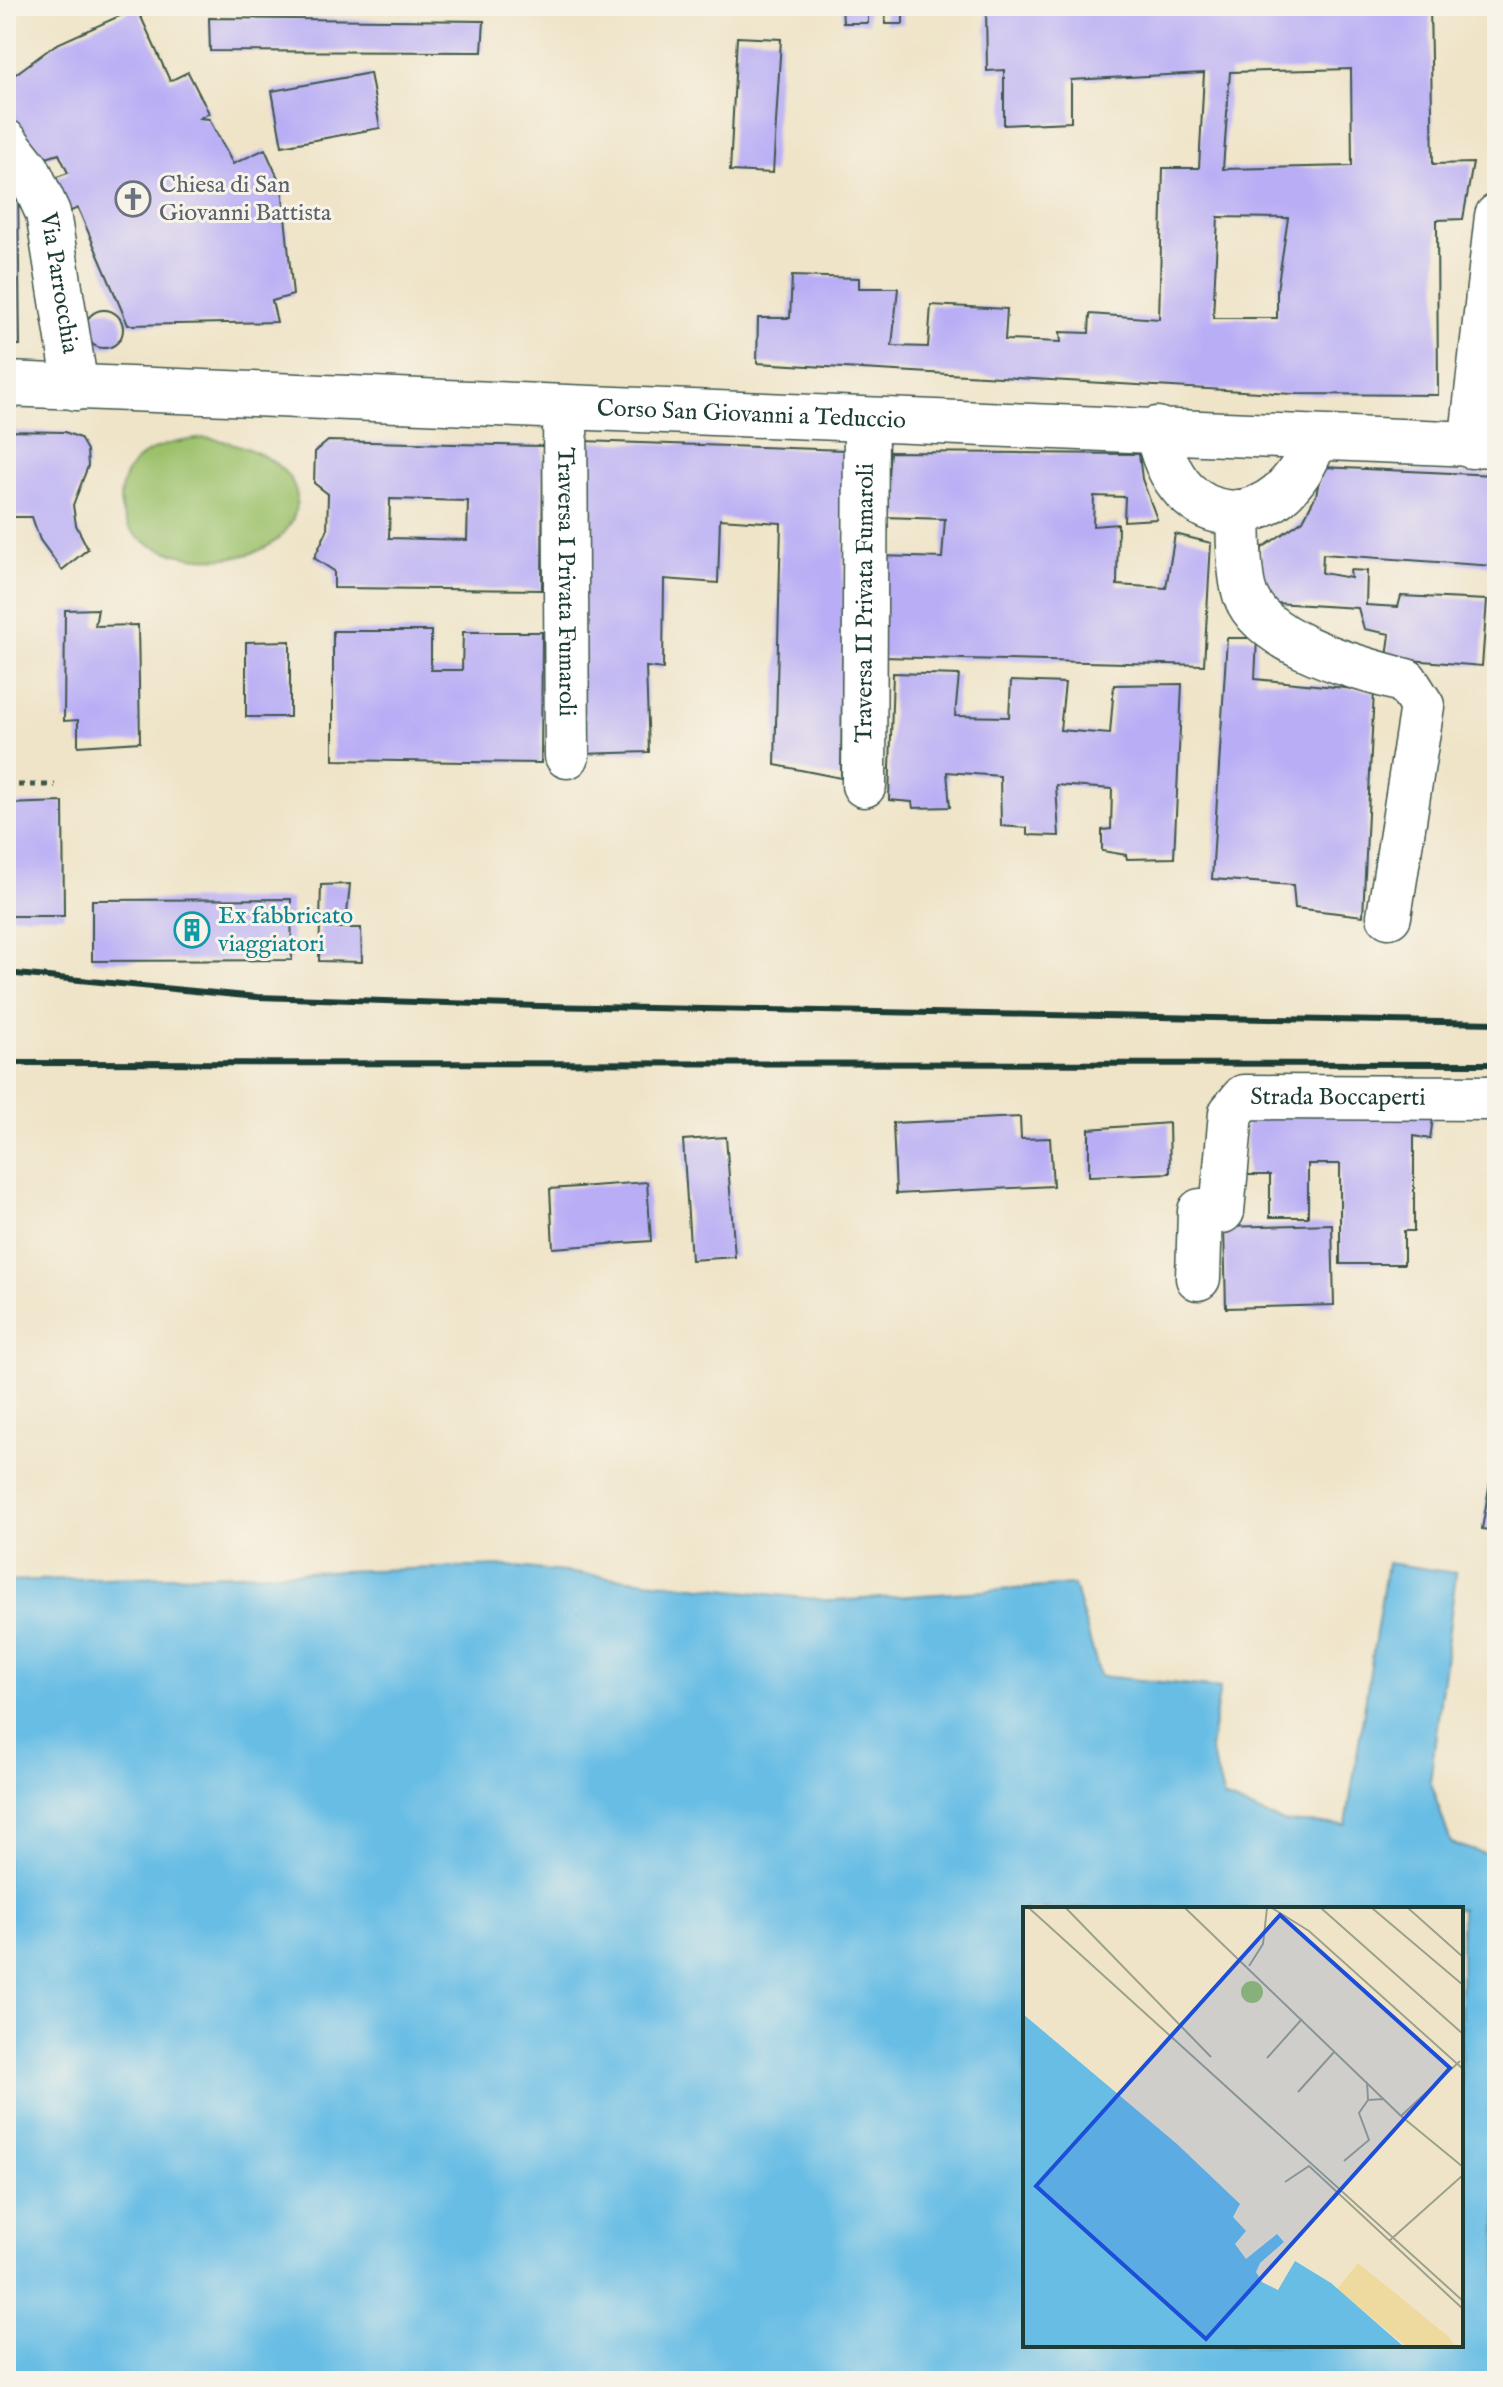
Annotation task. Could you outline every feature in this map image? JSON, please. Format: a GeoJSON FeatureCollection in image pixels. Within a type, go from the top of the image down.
{"type":"FeatureCollection","features":[{"type":"Feature","properties":{"kind":"street","name":"Via Parrocchia"},"geometry":{"type":"LineString","coordinates":[[6,142],[28,170],[48,213],[76,388]]}},
{"type":"Feature","properties":{"kind":"street"},"geometry":{"type":"LineString","coordinates":[[1484,446],[1497,216]]}},
{"type":"Feature","properties":{"kind":"street","name":"Corso San Giovanni a Teduccio"},"geometry":{"type":"LineString","coordinates":[[6,384],[866,421],[1157,429],[1484,446]]}},
{"type":"Feature","properties":{"kind":"street","name":"Traversa I Privata Fumaroli"},"geometry":{"type":"LineString","coordinates":[[565,408],[567,756]]}},
{"type":"Feature","properties":{"kind":"street","name":"Traversa II Privata Fumaroli"},"geometry":{"type":"LineString","coordinates":[[864,785],[866,421]]}},
{"type":"Feature","properties":{"kind":"street"},"geometry":{"type":"LineString","coordinates":[[1157,429],[1162,455],[1187,496],[1208,510],[1238,514],[1264,507],[1288,489],[1305,467],[1315,439]]}},
{"type":"Feature","properties":{"kind":"street"},"geometry":{"type":"LineString","coordinates":[[1238,514],[1243,589],[1256,617],[1315,653],[1406,681],[1422,706],[1389,916]]}},
{"type":"Feature","properties":{"kind":"street","name":"Strada Boccaperti"},"geometry":{"type":"LineString","coordinates":[[1198,1278],[1200,1211],[1222,1211],[1231,1113],[1244,1097],[1497,1098]]}},
{"type":"Feature","properties":{"kind":"path"},"geometry":{"type":"LineString","coordinates":[[6,785],[55,785]]}},
{"type":"Feature","properties":{"kind":"green space"},"geometry":{"type":"Polygon","coordinates":[[[205,438],[258,453],[287,475],[295,490],[297,507],[289,526],[277,540],[260,550],[239,556],[195,557],[154,546],[130,528],[124,518],[120,497],[132,465],[141,457],[172,443],[205,438]]]}},
{"type":"Feature","properties":{"kind":"water"},"geometry":{"type":"Polygon","coordinates":[[[1387,1563],[1456,1573],[1430,1782],[1451,1843],[1497,1858],[1497,2381],[6,2381],[6,1581],[507,1566],[833,1601],[1074,1585],[1100,1676],[1220,1688],[1210,1748],[1224,1798],[1282,1822],[1346,1825],[1387,1563]]]}},
{"type":"Feature","properties":{"kind":"building"},"geometry":{"type":"Polygon","coordinates":[[[842,6],[868,6],[868,23],[843,23],[842,6]]]}},
{"type":"Feature","properties":{"kind":"building"},"geometry":{"type":"Polygon","coordinates":[[[885,6],[903,6],[903,24],[885,24],[885,6]]]}},
{"type":"Feature","properties":{"kind":"building"},"geometry":{"type":"Polygon","coordinates":[[[986,6],[1430,6],[1433,164],[1473,163],[1463,219],[1437,220],[1438,395],[1293,394],[757,363],[758,318],[790,318],[792,276],[859,278],[859,288],[898,288],[892,346],[928,347],[931,305],[1007,309],[1005,340],[1061,342],[1060,332],[1089,333],[1090,314],[1159,319],[1163,168],[1199,168],[1204,73],[1071,80],[1071,122],[1004,125],[1004,70],[987,71],[986,6]],[[1351,69],[1230,72],[1223,169],[1352,166],[1351,69]],[[1218,217],[1213,318],[1277,318],[1277,290],[1288,218],[1218,217]]]}},
{"type":"Feature","properties":{"kind":"building"},"geometry":{"type":"Polygon","coordinates":[[[137,8],[170,81],[188,72],[209,113],[200,118],[209,119],[233,164],[265,149],[282,187],[293,295],[272,301],[277,322],[128,325],[78,208],[64,214],[51,179],[68,173],[59,154],[33,162],[6,123],[6,81],[55,45],[137,8]]]}},
{"type":"Feature","properties":{"kind":"building"},"geometry":{"type":"Polygon","coordinates":[[[209,18],[484,21],[482,52],[210,51],[209,18]]]}},
{"type":"Feature","properties":{"kind":"building"},"geometry":{"type":"Polygon","coordinates":[[[737,37],[781,39],[773,173],[730,171],[737,37]]]}},
{"type":"Feature","properties":{"kind":"building"},"geometry":{"type":"Polygon","coordinates":[[[370,73],[380,128],[282,146],[272,91],[370,73]]]}},
{"type":"Feature","properties":{"kind":"building"},"geometry":{"type":"Polygon","coordinates":[[[6,174],[18,183],[20,345],[6,345],[6,174]]]}},
{"type":"Feature","properties":{"kind":"building"},"geometry":{"type":"Polygon","coordinates":[[[104,310],[117,316],[123,329],[117,342],[104,348],[91,342],[85,329],[91,316],[104,310]]]}},
{"type":"Feature","properties":{"kind":"building"},"geometry":{"type":"Polygon","coordinates":[[[6,431],[65,432],[80,438],[87,450],[88,466],[73,505],[76,525],[88,549],[62,570],[40,540],[32,517],[6,517],[6,431]]]}},
{"type":"Feature","properties":{"kind":"building"},"geometry":{"type":"Polygon","coordinates":[[[328,441],[543,446],[542,590],[334,588],[334,571],[314,558],[327,531],[328,494],[314,483],[315,452],[328,441]],[[390,499],[389,538],[467,540],[468,501],[390,499]]]}},
{"type":"Feature","properties":{"kind":"building"},"geometry":{"type":"Polygon","coordinates":[[[583,441],[845,450],[841,778],[775,765],[781,523],[720,519],[718,583],[664,579],[663,669],[646,667],[649,752],[579,754],[583,441]]]}},
{"type":"Feature","properties":{"kind":"building"},"geometry":{"type":"Polygon","coordinates":[[[890,452],[1139,454],[1142,479],[1157,519],[1124,521],[1125,497],[1094,496],[1093,526],[1118,524],[1117,585],[1166,588],[1175,534],[1211,543],[1204,665],[882,657],[882,556],[942,558],[945,519],[884,517],[890,452]]]}},
{"type":"Feature","properties":{"kind":"building"},"geometry":{"type":"Polygon","coordinates":[[[1322,467],[1494,475],[1494,566],[1323,554],[1322,573],[1351,578],[1350,570],[1367,571],[1366,605],[1398,607],[1401,596],[1487,600],[1482,666],[1387,658],[1390,634],[1364,629],[1358,608],[1258,602],[1262,548],[1303,520],[1316,495],[1322,467]]]}},
{"type":"Feature","properties":{"kind":"building"},"geometry":{"type":"Polygon","coordinates":[[[98,609],[95,626],[138,625],[140,742],[78,746],[78,720],[64,721],[65,610],[98,609]]]}},
{"type":"Feature","properties":{"kind":"building"},"geometry":{"type":"Polygon","coordinates":[[[333,631],[431,631],[431,670],[462,670],[463,632],[542,632],[541,763],[333,760],[333,631]]]}},
{"type":"Feature","properties":{"kind":"building"},"geometry":{"type":"Polygon","coordinates":[[[1227,638],[1257,638],[1255,679],[1374,691],[1363,916],[1295,908],[1293,885],[1212,879],[1227,638]]]}},
{"type":"Feature","properties":{"kind":"building"},"geometry":{"type":"Polygon","coordinates":[[[290,641],[290,717],[246,717],[246,642],[290,641]]]}},
{"type":"Feature","properties":{"kind":"building"},"geometry":{"type":"Polygon","coordinates":[[[893,673],[959,675],[955,716],[1009,717],[1011,681],[1065,683],[1060,730],[1110,734],[1114,685],[1182,684],[1174,858],[1127,859],[1126,855],[1102,851],[1102,830],[1111,829],[1112,789],[1056,785],[1059,836],[1027,835],[1027,828],[1001,826],[1000,776],[947,772],[950,807],[913,808],[912,802],[889,800],[893,673]]]}},
{"type":"Feature","properties":{"kind":"building"},"geometry":{"type":"Polygon","coordinates":[[[63,802],[64,916],[6,916],[6,804],[63,802]]]}},
{"type":"Feature","properties":{"kind":"building"},"geometry":{"type":"Polygon","coordinates":[[[350,884],[347,914],[334,915],[334,928],[361,928],[362,962],[319,961],[321,885],[350,884]]]}},
{"type":"Feature","properties":{"kind":"building","name":"Ex fabbricato viaggiatori"},"geometry":{"type":"Polygon","coordinates":[[[291,899],[292,960],[92,961],[92,900],[291,899]]]}},
{"type":"Feature","properties":{"kind":"building"},"geometry":{"type":"Polygon","coordinates":[[[1246,1112],[1434,1112],[1430,1139],[1414,1136],[1414,1231],[1404,1231],[1404,1264],[1340,1264],[1340,1164],[1308,1164],[1308,1217],[1270,1217],[1270,1175],[1247,1175],[1246,1112]]]}},
{"type":"Feature","properties":{"kind":"building"},"geometry":{"type":"Polygon","coordinates":[[[1020,1117],[1021,1139],[1050,1138],[1053,1186],[896,1194],[893,1123],[1020,1117]]]}},
{"type":"Feature","properties":{"kind":"building"},"geometry":{"type":"Polygon","coordinates":[[[1169,1123],[1170,1173],[1089,1176],[1089,1129],[1169,1123]]]}},
{"type":"Feature","properties":{"kind":"building"},"geometry":{"type":"Polygon","coordinates":[[[726,1137],[735,1257],[691,1260],[683,1140],[726,1137]]]}},
{"type":"Feature","properties":{"kind":"building"},"geometry":{"type":"Polygon","coordinates":[[[647,1182],[651,1241],[553,1248],[550,1189],[647,1182]]]}},
{"type":"Feature","properties":{"kind":"building"},"geometry":{"type":"Polygon","coordinates":[[[1332,1224],[1334,1305],[1226,1308],[1224,1227],[1332,1224]]]}},
{"type":"Feature","properties":{"kind":"building"},"geometry":{"type":"Polygon","coordinates":[[[1497,1452],[1497,1531],[1482,1529],[1497,1452]]]}},
{"type":"Feature","properties":{"kind":"railway"},"geometry":{"type":"LineString","coordinates":[[6,973],[257,997],[539,1006],[1497,1023]]}},
{"type":"Feature","properties":{"kind":"railway"},"geometry":{"type":"LineString","coordinates":[[6,1063],[1497,1064]]}},
{"type":"Feature","properties":{"kind":"place","name":"Chiesa di San Giovanni Battista"},"geometry":{"type":"Point","coordinates":[133,199]}},
{"type":"Feature","properties":{"kind":"place","name":"Ex fabbricato viaggiatori"},"geometry":{"type":"Point","coordinates":[192,930]}}]}
